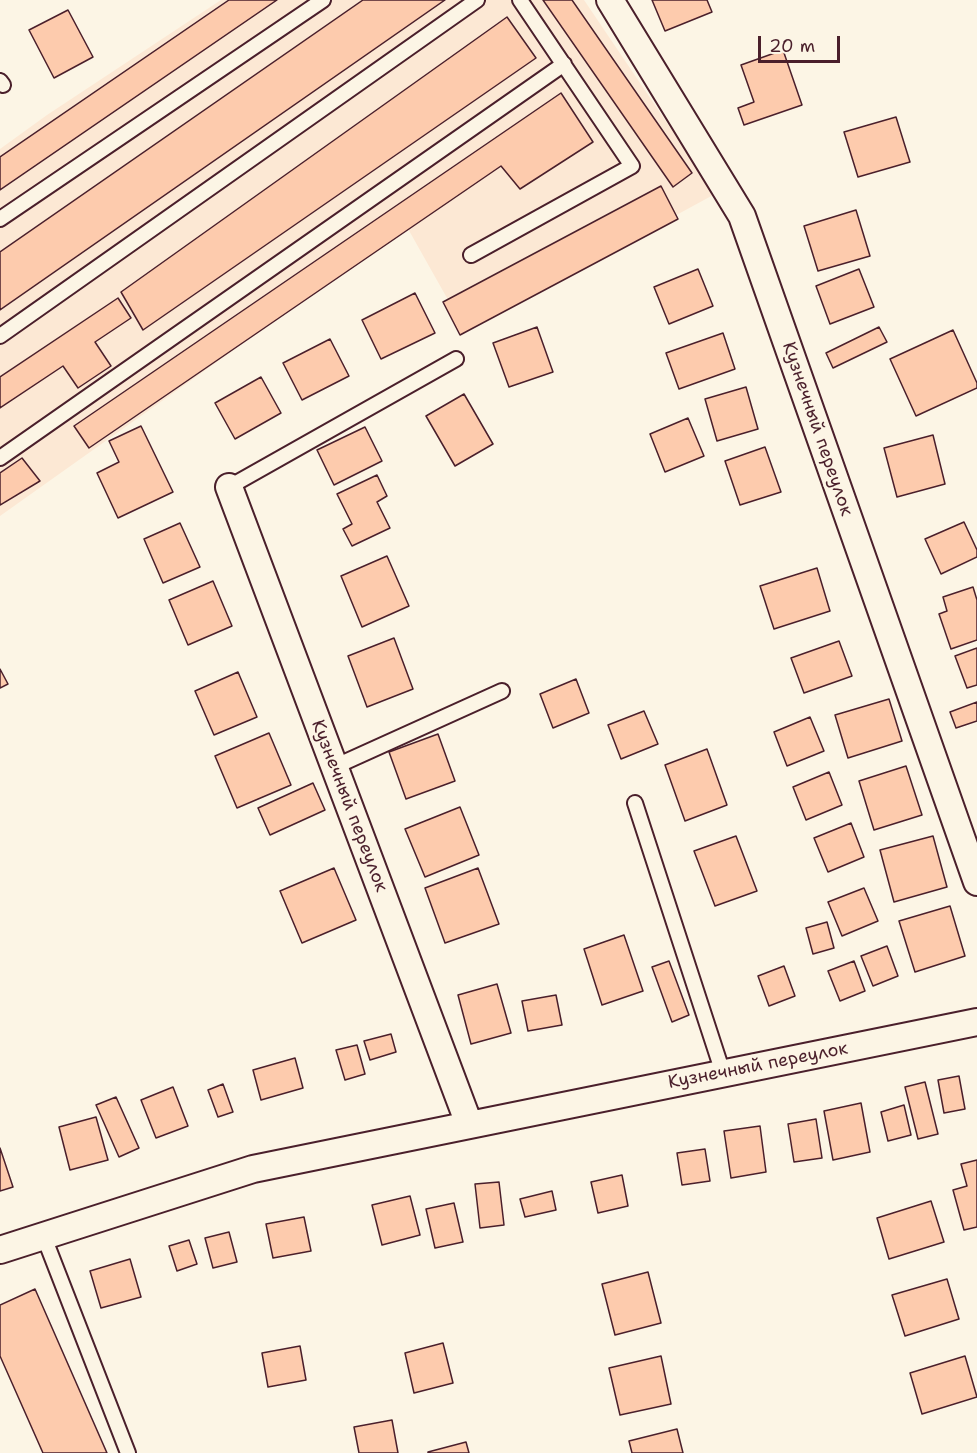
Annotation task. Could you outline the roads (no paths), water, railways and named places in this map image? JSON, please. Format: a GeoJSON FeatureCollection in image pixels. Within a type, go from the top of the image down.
{"type":"FeatureCollection","features":[{"type":"Feature","properties":{"kind":"street","name":"Кузнечный переулок"},"geometry":{"type":"LineString","coordinates":[[610,0],[742,216],[977,882]]}},
{"type":"Feature","properties":{"kind":"street","name":"Кузнечный переулок"},"geometry":{"type":"LineString","coordinates":[[229,487],[469,1124]]}},
{"type":"Feature","properties":{"kind":"street","name":"Кузнечный переулок"},"geometry":{"type":"LineString","coordinates":[[0,1250],[254,1169],[977,1022]]}},
{"type":"Feature","properties":{"kind":"lane"},"geometry":{"type":"LineString","coordinates":[[0,219],[323,0]]}},
{"type":"Feature","properties":{"kind":"lane"},"geometry":{"type":"LineString","coordinates":[[0,336],[477,0]]}},
{"type":"Feature","properties":{"kind":"lane"},"geometry":{"type":"LineString","coordinates":[[471,255],[632,166],[520,0]]}},
{"type":"Feature","properties":{"kind":"lane"},"geometry":{"type":"LineString","coordinates":[[0,458],[564,64]]}},
{"type":"Feature","properties":{"kind":"lane"},"geometry":{"type":"LineString","coordinates":[[229,487],[456,359]]}},
{"type":"Feature","properties":{"kind":"lane"},"geometry":{"type":"LineString","coordinates":[[334,767],[502,691]]}},
{"type":"Feature","properties":{"kind":"lane"},"geometry":{"type":"LineString","coordinates":[[635,803],[723,1073]]}},
{"type":"Feature","properties":{"kind":"lane"},"geometry":{"type":"LineString","coordinates":[[44,1237],[128,1453]]}}]}
